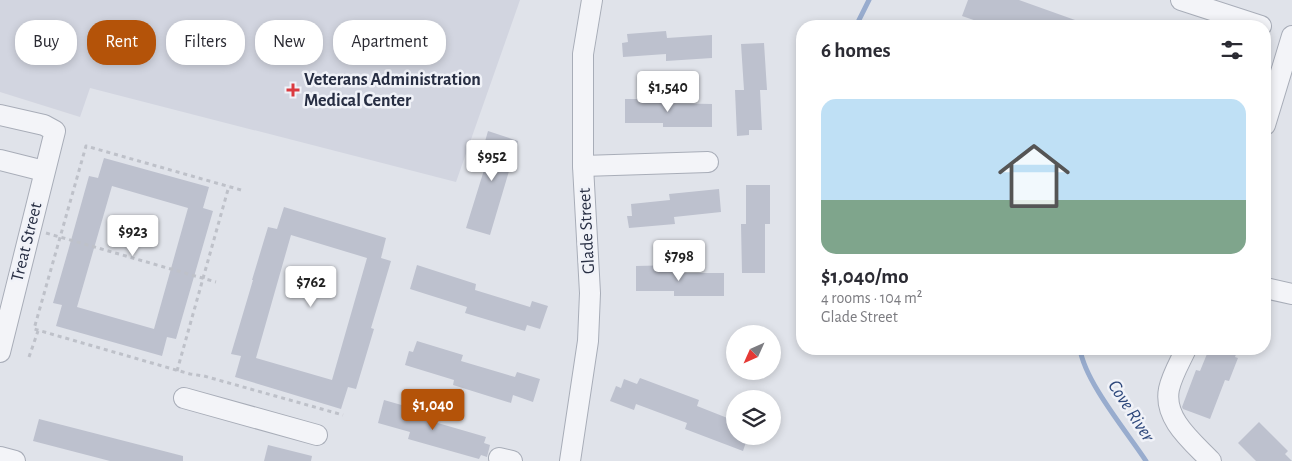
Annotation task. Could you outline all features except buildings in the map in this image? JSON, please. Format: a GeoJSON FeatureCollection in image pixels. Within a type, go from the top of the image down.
{"type":"FeatureCollection","features":[{"type":"Feature","properties":{"kind":"street","name":"Glade Street"},"geometry":{"type":"LineString","coordinates":[[570,461],[588,341],[590,293],[584,166],[583,54],[592,0]]}},
{"type":"Feature","properties":{"kind":"street"},"geometry":{"type":"LineString","coordinates":[[1181,0],[1243,20]]}},
{"type":"Feature","properties":{"kind":"street"},"geometry":{"type":"LineString","coordinates":[[1271,30],[1292,36],[1271,105]]}},
{"type":"Feature","properties":{"kind":"street","name":"Treat Street"},"geometry":{"type":"LineString","coordinates":[[0,115],[44,125],[55,131],[0,352]]}},
{"type":"Feature","properties":{"kind":"street"},"geometry":{"type":"LineString","coordinates":[[0,160],[44,171]]}},
{"type":"Feature","properties":{"kind":"street"},"geometry":{"type":"LineString","coordinates":[[584,166],[708,162]]}},
{"type":"Feature","properties":{"kind":"street"},"geometry":{"type":"LineString","coordinates":[[1271,289],[1292,294]]}},
{"type":"Feature","properties":{"kind":"street"},"geometry":{"type":"LineString","coordinates":[[1183,355],[1168,391],[1169,405],[1173,418],[1211,461]]}},
{"type":"Feature","properties":{"kind":"street"},"geometry":{"type":"LineString","coordinates":[[184,398],[317,435]]}},
{"type":"Feature","properties":{"kind":"street"},"geometry":{"type":"LineString","coordinates":[[0,457],[15,461]]}},
{"type":"Feature","properties":{"kind":"path"},"geometry":{"type":"LineString","coordinates":[[241,190],[86,146],[34,329],[177,371],[204,376],[343,415]]}},
{"type":"Feature","properties":{"kind":"path"},"geometry":{"type":"LineString","coordinates":[[177,371],[229,186]]}},
{"type":"Feature","properties":{"kind":"path"},"geometry":{"type":"LineString","coordinates":[[41,232],[216,282]]}},
{"type":"Feature","properties":{"kind":"path"},"geometry":{"type":"LineString","coordinates":[[28,357],[38,331]]}},
{"type":"Feature","properties":{"kind":"shaded area","name":"Veterans Administration Medical Center"},"geometry":{"type":"Polygon","coordinates":[[[0,0],[520,0],[456,182],[90,88],[80,117],[0,92],[0,0]]]}},
{"type":"Feature","properties":{"kind":"waterway","name":"Cove River"},"geometry":{"type":"LineString","coordinates":[[859,20],[869,0]]}},
{"type":"Feature","properties":{"kind":"waterway","name":"Cove River"},"geometry":{"type":"LineString","coordinates":[[1081,355],[1098,391],[1146,461]]}},
{"type":"Feature","properties":{"kind":"place","name":"Veterans Administration Medical Center"},"geometry":{"type":"Point","coordinates":[293,90]}}]}
